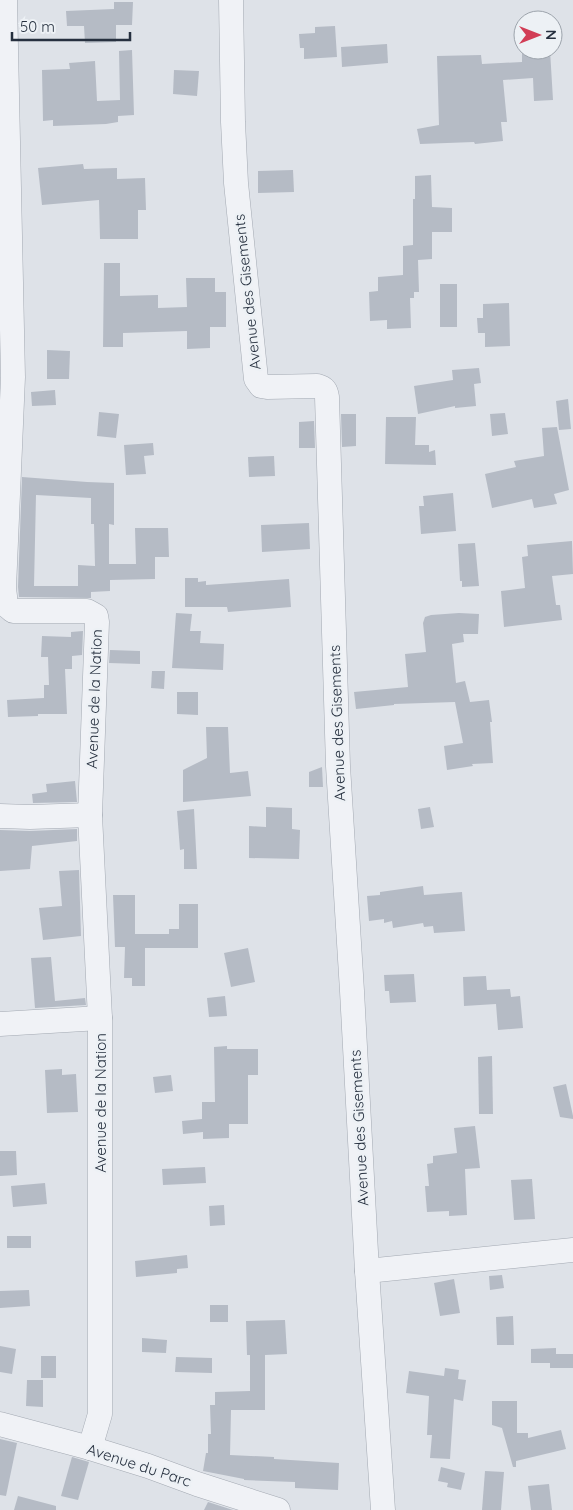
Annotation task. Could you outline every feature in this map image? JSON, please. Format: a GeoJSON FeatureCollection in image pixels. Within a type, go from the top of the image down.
{"type":"FeatureCollection","features":[{"type":"Feature","properties":{"kind":"street","name":"Avenue de la Nation"},"geometry":{"type":"LineString","coordinates":[[5,0],[13,377],[6,605],[13,611],[87,611],[96,616],[90,815],[100,1018],[100,1414],[90,1448]]}},
{"type":"Feature","properties":{"kind":"street","name":"Avenue des Gisements"},"geometry":{"type":"LineString","coordinates":[[231,0],[236,183],[256,379],[261,386],[267,387],[322,387],[326,390],[327,397],[338,766],[367,1271],[383,1510]]}},
{"type":"Feature","properties":{"kind":"street"},"geometry":{"type":"LineString","coordinates":[[0,816],[90,815]]}},
{"type":"Feature","properties":{"kind":"street"},"geometry":{"type":"LineString","coordinates":[[0,1024],[100,1018]]}},
{"type":"Feature","properties":{"kind":"street"},"geometry":{"type":"LineString","coordinates":[[367,1271],[573,1250]]}},
{"type":"Feature","properties":{"kind":"street","name":"Avenue du Parc"},"geometry":{"type":"LineString","coordinates":[[0,1424],[90,1448],[278,1510]]}},
{"type":"Feature","properties":{"kind":"building"},"geometry":{"type":"Polygon","coordinates":[[[114,2],[133,2],[132,25],[116,25],[116,42],[85,43],[84,26],[67,26],[66,11],[114,9],[114,2]]]}},
{"type":"Feature","properties":{"kind":"building"},"geometry":{"type":"Polygon","coordinates":[[[335,26],[337,57],[304,59],[304,48],[300,48],[299,34],[315,33],[315,27],[335,26]]]}},
{"type":"Feature","properties":{"kind":"building"},"geometry":{"type":"Polygon","coordinates":[[[387,44],[388,63],[342,67],[341,47],[387,44]]]}},
{"type":"Feature","properties":{"kind":"building"},"geometry":{"type":"Polygon","coordinates":[[[132,50],[134,115],[118,116],[118,122],[106,124],[53,126],[53,120],[43,121],[42,70],[70,69],[69,63],[95,61],[97,101],[120,100],[119,51],[132,50]]]}},
{"type":"Feature","properties":{"kind":"building"},"geometry":{"type":"Polygon","coordinates":[[[481,55],[482,64],[522,62],[522,60],[551,60],[553,100],[534,101],[533,78],[503,80],[507,122],[501,122],[503,141],[475,144],[474,142],[420,144],[417,129],[439,125],[437,56],[481,55]]]}},
{"type":"Feature","properties":{"kind":"building"},"geometry":{"type":"Polygon","coordinates":[[[174,70],[199,71],[197,96],[173,94],[174,70]]]}},
{"type":"Feature","properties":{"kind":"building"},"geometry":{"type":"Polygon","coordinates":[[[83,164],[84,169],[117,168],[117,179],[145,178],[146,210],[138,210],[138,239],[100,239],[99,200],[42,205],[38,168],[83,164]]]}},
{"type":"Feature","properties":{"kind":"building"},"geometry":{"type":"Polygon","coordinates":[[[293,170],[294,192],[258,193],[258,171],[293,170]]]}},
{"type":"Feature","properties":{"kind":"building"},"geometry":{"type":"Polygon","coordinates":[[[431,175],[432,207],[452,208],[452,232],[432,232],[432,259],[418,260],[419,292],[414,292],[414,298],[410,298],[411,328],[387,329],[387,320],[370,321],[369,292],[378,291],[378,277],[403,275],[403,246],[413,245],[415,176],[431,175]]]}},
{"type":"Feature","properties":{"kind":"building"},"geometry":{"type":"Polygon","coordinates":[[[104,263],[120,263],[120,296],[158,295],[158,308],[187,307],[186,278],[215,278],[215,292],[226,292],[226,327],[210,327],[210,348],[187,349],[187,331],[123,333],[123,347],[103,347],[104,263]]]}},
{"type":"Feature","properties":{"kind":"building"},"geometry":{"type":"Polygon","coordinates":[[[440,284],[457,284],[457,327],[440,327],[440,284]]]}},
{"type":"Feature","properties":{"kind":"building"},"geometry":{"type":"Polygon","coordinates":[[[509,303],[510,346],[485,347],[485,333],[478,333],[477,318],[483,318],[483,304],[509,303]]]}},
{"type":"Feature","properties":{"kind":"building"},"geometry":{"type":"Polygon","coordinates":[[[47,350],[70,351],[69,379],[47,379],[47,350]]]}},
{"type":"Feature","properties":{"kind":"building"},"geometry":{"type":"Polygon","coordinates":[[[479,368],[481,383],[474,384],[476,406],[455,408],[455,406],[418,414],[414,386],[453,380],[452,370],[479,368]]]}},
{"type":"Feature","properties":{"kind":"building"},"geometry":{"type":"Polygon","coordinates":[[[55,390],[56,405],[32,406],[31,392],[55,390]]]}},
{"type":"Feature","properties":{"kind":"building"},"geometry":{"type":"Polygon","coordinates":[[[568,399],[571,429],[559,430],[556,401],[568,399]]]}},
{"type":"Feature","properties":{"kind":"building"},"geometry":{"type":"Polygon","coordinates":[[[99,412],[119,414],[116,438],[97,436],[99,412]]]}},
{"type":"Feature","properties":{"kind":"building"},"geometry":{"type":"Polygon","coordinates":[[[505,413],[508,434],[492,436],[490,414],[505,413]]]}},
{"type":"Feature","properties":{"kind":"building"},"geometry":{"type":"Polygon","coordinates":[[[341,414],[356,414],[356,446],[342,447],[341,414]]]}},
{"type":"Feature","properties":{"kind":"building"},"geometry":{"type":"Polygon","coordinates":[[[386,417],[416,417],[415,445],[429,445],[429,452],[435,450],[436,465],[385,464],[386,417]]]}},
{"type":"Feature","properties":{"kind":"building"},"geometry":{"type":"Polygon","coordinates":[[[314,421],[315,448],[299,448],[299,422],[314,421]]]}},
{"type":"Feature","properties":{"kind":"building"},"geometry":{"type":"Polygon","coordinates":[[[557,427],[569,490],[554,494],[557,504],[534,508],[532,499],[492,508],[485,474],[516,467],[514,461],[544,456],[542,428],[557,427]]]}},
{"type":"Feature","properties":{"kind":"building"},"geometry":{"type":"Polygon","coordinates":[[[153,443],[154,455],[144,456],[146,474],[126,475],[124,445],[153,443]]]}},
{"type":"Feature","properties":{"kind":"building"},"geometry":{"type":"Polygon","coordinates":[[[274,456],[275,476],[249,477],[248,457],[274,456]]]}},
{"type":"Feature","properties":{"kind":"building"},"geometry":{"type":"Polygon","coordinates":[[[22,477],[114,483],[114,525],[109,524],[109,564],[136,564],[135,528],[168,528],[169,557],[155,557],[155,579],[110,580],[110,591],[91,592],[91,598],[19,597],[22,477]],[[36,495],[34,586],[78,586],[78,565],[95,566],[94,524],[91,524],[91,498],[36,495]]]}},
{"type":"Feature","properties":{"kind":"building"},"geometry":{"type":"Polygon","coordinates":[[[453,493],[456,531],[421,534],[419,506],[424,506],[423,496],[453,493]]]}},
{"type":"Feature","properties":{"kind":"building"},"geometry":{"type":"Polygon","coordinates":[[[309,523],[310,549],[262,552],[261,525],[309,523]]]}},
{"type":"Feature","properties":{"kind":"building"},"geometry":{"type":"Polygon","coordinates":[[[572,541],[573,574],[552,576],[556,605],[560,605],[562,620],[504,627],[501,591],[525,588],[522,557],[528,556],[527,545],[572,541]]]}},
{"type":"Feature","properties":{"kind":"building"},"geometry":{"type":"Polygon","coordinates":[[[475,543],[479,586],[462,587],[458,544],[475,543]]]}},
{"type":"Feature","properties":{"kind":"building"},"geometry":{"type":"Polygon","coordinates":[[[185,578],[198,578],[198,582],[206,581],[206,585],[289,579],[291,607],[228,612],[227,607],[185,607],[185,578]]]}},
{"type":"Feature","properties":{"kind":"building"},"geometry":{"type":"Polygon","coordinates":[[[176,613],[192,614],[190,631],[201,631],[200,643],[224,644],[223,670],[172,668],[176,613]]]}},
{"type":"Feature","properties":{"kind":"building"},"geometry":{"type":"Polygon","coordinates":[[[459,613],[479,614],[478,634],[463,634],[464,642],[452,644],[456,683],[465,681],[470,702],[489,700],[492,722],[490,722],[493,763],[472,764],[473,766],[447,770],[444,746],[463,743],[455,702],[394,704],[356,709],[354,692],[408,687],[405,654],[426,652],[423,623],[425,617],[459,613]]]}},
{"type":"Feature","properties":{"kind":"building"},"geometry":{"type":"Polygon","coordinates":[[[83,631],[82,655],[72,656],[72,669],[65,669],[67,714],[8,717],[7,700],[44,698],[44,685],[49,685],[48,657],[41,657],[42,636],[71,637],[71,632],[83,631]]]}},
{"type":"Feature","properties":{"kind":"building"},"geometry":{"type":"Polygon","coordinates":[[[110,650],[140,651],[140,664],[109,663],[110,650]]]}},
{"type":"Feature","properties":{"kind":"building"},"geometry":{"type":"Polygon","coordinates":[[[152,671],[165,671],[164,689],[151,688],[152,671]]]}},
{"type":"Feature","properties":{"kind":"building"},"geometry":{"type":"Polygon","coordinates":[[[177,692],[198,692],[198,715],[177,714],[177,692]]]}},
{"type":"Feature","properties":{"kind":"building"},"geometry":{"type":"Polygon","coordinates":[[[206,727],[228,727],[230,773],[248,771],[251,796],[183,802],[183,770],[207,758],[206,727]]]}},
{"type":"Feature","properties":{"kind":"building"},"geometry":{"type":"Polygon","coordinates":[[[322,767],[323,787],[309,787],[309,772],[322,767]]]}},
{"type":"Feature","properties":{"kind":"building"},"geometry":{"type":"Polygon","coordinates":[[[75,781],[77,802],[33,803],[32,794],[47,792],[46,784],[75,781]]]}},
{"type":"Feature","properties":{"kind":"building"},"geometry":{"type":"Polygon","coordinates":[[[266,807],[292,808],[292,829],[300,830],[299,859],[249,858],[249,826],[266,827],[266,807]]]}},
{"type":"Feature","properties":{"kind":"building"},"geometry":{"type":"Polygon","coordinates":[[[430,807],[434,827],[421,829],[418,809],[430,807]]]}},
{"type":"Feature","properties":{"kind":"building"},"geometry":{"type":"Polygon","coordinates":[[[194,809],[197,869],[184,869],[184,849],[180,850],[177,811],[194,809]]]}},
{"type":"Feature","properties":{"kind":"building"},"geometry":{"type":"Polygon","coordinates":[[[77,829],[77,841],[32,846],[30,869],[0,871],[0,830],[77,829]]]}},
{"type":"Feature","properties":{"kind":"building"},"geometry":{"type":"Polygon","coordinates":[[[79,870],[81,936],[43,940],[39,908],[62,906],[59,871],[79,870]]]}},
{"type":"Feature","properties":{"kind":"building"},"geometry":{"type":"Polygon","coordinates":[[[423,886],[424,895],[462,892],[465,931],[434,933],[433,926],[424,927],[423,923],[393,928],[392,921],[384,923],[384,919],[369,921],[367,896],[380,895],[380,892],[423,886]]]}},
{"type":"Feature","properties":{"kind":"building"},"geometry":{"type":"Polygon","coordinates":[[[113,895],[135,895],[135,934],[169,934],[169,929],[179,929],[179,904],[198,904],[198,948],[145,948],[145,986],[132,986],[132,978],[124,978],[125,947],[115,947],[113,895]]]}},
{"type":"Feature","properties":{"kind":"building"},"geometry":{"type":"Polygon","coordinates":[[[248,948],[255,982],[231,987],[224,953],[248,948]]]}},
{"type":"Feature","properties":{"kind":"building"},"geometry":{"type":"Polygon","coordinates":[[[51,957],[55,1001],[85,998],[86,1005],[35,1008],[31,958],[51,957]]]}},
{"type":"Feature","properties":{"kind":"building"},"geometry":{"type":"Polygon","coordinates":[[[414,974],[416,1002],[390,1003],[389,991],[385,991],[384,975],[414,974]]]}},
{"type":"Feature","properties":{"kind":"building"},"geometry":{"type":"Polygon","coordinates":[[[486,976],[487,990],[510,989],[511,997],[520,996],[523,1028],[498,1030],[496,1004],[464,1006],[463,977],[486,976]]]}},
{"type":"Feature","properties":{"kind":"building"},"geometry":{"type":"Polygon","coordinates":[[[225,996],[227,1016],[209,1017],[207,998],[225,996]]]}},
{"type":"Feature","properties":{"kind":"building"},"geometry":{"type":"Polygon","coordinates":[[[227,1046],[227,1049],[258,1049],[258,1075],[248,1075],[248,1124],[229,1124],[229,1138],[203,1139],[203,1132],[183,1134],[182,1121],[202,1119],[202,1102],[215,1102],[214,1047],[227,1046]]]}},
{"type":"Feature","properties":{"kind":"building"},"geometry":{"type":"Polygon","coordinates":[[[492,1056],[493,1114],[479,1114],[478,1057],[492,1056]]]}},
{"type":"Feature","properties":{"kind":"building"},"geometry":{"type":"Polygon","coordinates":[[[62,1069],[62,1075],[76,1074],[78,1112],[47,1113],[45,1070],[62,1069]]]}},
{"type":"Feature","properties":{"kind":"building"},"geometry":{"type":"Polygon","coordinates":[[[171,1075],[173,1091],[155,1093],[153,1077],[171,1075]]]}},
{"type":"Feature","properties":{"kind":"building"},"geometry":{"type":"Polygon","coordinates":[[[566,1084],[573,1119],[560,1117],[553,1087],[566,1084]]]}},
{"type":"Feature","properties":{"kind":"building"},"geometry":{"type":"Polygon","coordinates":[[[475,1126],[480,1168],[465,1169],[467,1215],[449,1216],[449,1211],[427,1212],[425,1186],[429,1186],[427,1164],[433,1163],[433,1156],[457,1153],[454,1128],[475,1126]]]}},
{"type":"Feature","properties":{"kind":"building"},"geometry":{"type":"Polygon","coordinates":[[[0,1151],[16,1151],[17,1175],[0,1176],[0,1151]]]}},
{"type":"Feature","properties":{"kind":"building"},"geometry":{"type":"Polygon","coordinates":[[[205,1167],[206,1183],[163,1185],[162,1169],[205,1167]]]}},
{"type":"Feature","properties":{"kind":"building"},"geometry":{"type":"Polygon","coordinates":[[[532,1179],[535,1219],[514,1220],[511,1180],[532,1179]]]}},
{"type":"Feature","properties":{"kind":"building"},"geometry":{"type":"Polygon","coordinates":[[[45,1183],[47,1204],[13,1207],[11,1186],[45,1183]]]}},
{"type":"Feature","properties":{"kind":"building"},"geometry":{"type":"Polygon","coordinates":[[[224,1205],[225,1225],[210,1226],[209,1206],[224,1205]]]}},
{"type":"Feature","properties":{"kind":"building"},"geometry":{"type":"Polygon","coordinates":[[[7,1236],[31,1236],[31,1248],[7,1248],[7,1236]]]}},
{"type":"Feature","properties":{"kind":"building"},"geometry":{"type":"Polygon","coordinates":[[[187,1255],[188,1268],[177,1269],[177,1273],[136,1277],[135,1261],[187,1255]]]}},
{"type":"Feature","properties":{"kind":"building"},"geometry":{"type":"Polygon","coordinates":[[[502,1275],[504,1288],[490,1290],[489,1276],[502,1275]]]}},
{"type":"Feature","properties":{"kind":"building"},"geometry":{"type":"Polygon","coordinates":[[[454,1279],[460,1313],[440,1316],[434,1283],[454,1279]]]}},
{"type":"Feature","properties":{"kind":"building"},"geometry":{"type":"Polygon","coordinates":[[[29,1290],[30,1306],[0,1308],[0,1291],[29,1290]]]}},
{"type":"Feature","properties":{"kind":"building"},"geometry":{"type":"Polygon","coordinates":[[[210,1305],[228,1305],[228,1322],[210,1322],[210,1305]]]}},
{"type":"Feature","properties":{"kind":"building"},"geometry":{"type":"Polygon","coordinates":[[[513,1316],[514,1345],[497,1345],[496,1317],[513,1316]]]}},
{"type":"Feature","properties":{"kind":"building"},"geometry":{"type":"Polygon","coordinates":[[[285,1320],[287,1354],[265,1355],[265,1410],[231,1410],[230,1455],[339,1463],[338,1490],[295,1488],[295,1482],[244,1480],[203,1471],[206,1453],[208,1453],[208,1434],[211,1434],[210,1405],[215,1405],[215,1392],[250,1391],[250,1355],[247,1355],[246,1321],[285,1320]]]}},
{"type":"Feature","properties":{"kind":"building"},"geometry":{"type":"Polygon","coordinates":[[[142,1338],[167,1340],[166,1353],[142,1352],[142,1338]]]}},
{"type":"Feature","properties":{"kind":"building"},"geometry":{"type":"Polygon","coordinates":[[[0,1346],[16,1349],[12,1374],[0,1372],[0,1346]]]}},
{"type":"Feature","properties":{"kind":"building"},"geometry":{"type":"Polygon","coordinates":[[[556,1348],[556,1354],[573,1354],[573,1368],[550,1368],[550,1363],[531,1363],[531,1349],[556,1348]]]}},
{"type":"Feature","properties":{"kind":"building"},"geometry":{"type":"Polygon","coordinates":[[[41,1356],[56,1356],[56,1378],[41,1378],[41,1356]]]}},
{"type":"Feature","properties":{"kind":"building"},"geometry":{"type":"Polygon","coordinates":[[[176,1357],[212,1358],[212,1373],[175,1372],[176,1357]]]}},
{"type":"Feature","properties":{"kind":"building"},"geometry":{"type":"Polygon","coordinates":[[[445,1368],[459,1370],[458,1379],[466,1380],[463,1401],[454,1399],[450,1459],[430,1458],[432,1435],[427,1435],[429,1396],[406,1393],[409,1371],[444,1376],[445,1368]]]}},
{"type":"Feature","properties":{"kind":"building"},"geometry":{"type":"Polygon","coordinates":[[[27,1380],[43,1380],[43,1407],[26,1406],[27,1380]]]}},
{"type":"Feature","properties":{"kind":"building"},"geometry":{"type":"Polygon","coordinates":[[[492,1401],[517,1401],[517,1433],[528,1433],[528,1438],[561,1430],[566,1449],[516,1461],[516,1467],[513,1467],[502,1428],[492,1425],[492,1401]]]}},
{"type":"Feature","properties":{"kind":"building"},"geometry":{"type":"Polygon","coordinates":[[[0,1439],[17,1443],[6,1496],[0,1495],[0,1439]]]}},
{"type":"Feature","properties":{"kind":"building"},"geometry":{"type":"Polygon","coordinates":[[[72,1457],[89,1462],[78,1500],[61,1496],[72,1457]]]}},
{"type":"Feature","properties":{"kind":"building"},"geometry":{"type":"Polygon","coordinates":[[[441,1467],[465,1473],[461,1490],[447,1487],[448,1483],[438,1481],[441,1467]]]}},
{"type":"Feature","properties":{"kind":"building"},"geometry":{"type":"Polygon","coordinates":[[[485,1471],[504,1472],[501,1510],[482,1510],[485,1471]]]}},
{"type":"Feature","properties":{"kind":"building"},"geometry":{"type":"Polygon","coordinates":[[[549,1484],[552,1510],[531,1510],[528,1486],[549,1484]]]}},
{"type":"Feature","properties":{"kind":"building"},"geometry":{"type":"Polygon","coordinates":[[[18,1496],[56,1506],[56,1510],[14,1510],[18,1496]]]}},
{"type":"Feature","properties":{"kind":"building"},"geometry":{"type":"Polygon","coordinates":[[[208,1502],[233,1510],[204,1510],[208,1502]]]}}]}
